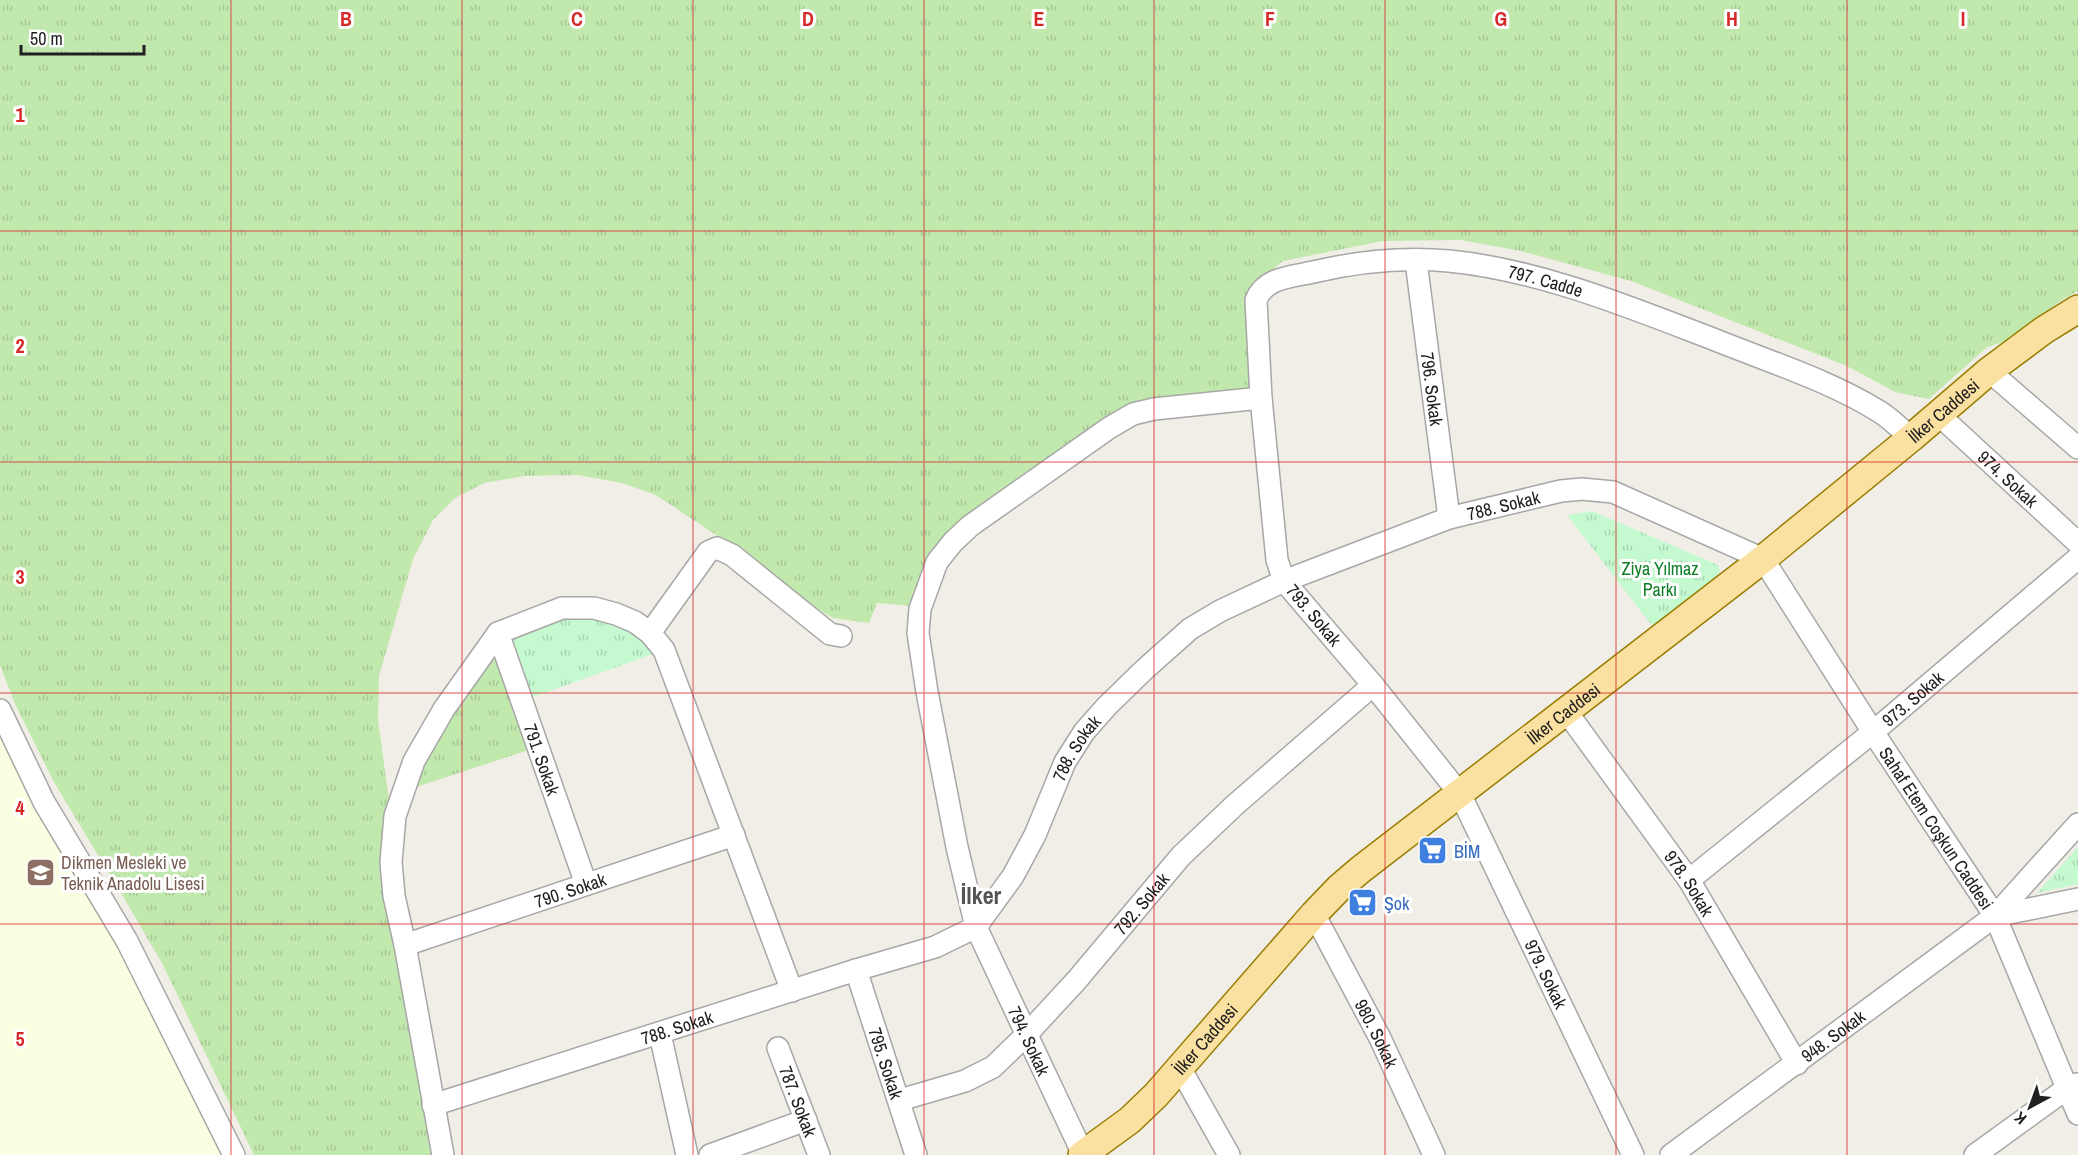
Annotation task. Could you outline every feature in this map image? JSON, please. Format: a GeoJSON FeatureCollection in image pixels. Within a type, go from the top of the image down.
{"type":"FeatureCollection","features":[{"type":"Feature","properties":{"kind":"main road","name":"İlker Caddesi"},"geometry":{"type":"LineString","coordinates":[[1083,1155],[1131,1120],[1180,1068],[1314,914],[1360,870],[1763,559],[1939,415],[1989,371],[2044,330],[2078,309]]}},
{"type":"Feature","properties":{"kind":"street","name":"796. Sokak"},"geometry":{"type":"LineString","coordinates":[[1416,261],[1449,518]]}},
{"type":"Feature","properties":{"kind":"street","name":"797. Cadde"},"geometry":{"type":"LineString","coordinates":[[1261,398],[1256,300],[1260,290],[1270,282],[1371,262],[1448,261],[1509,272],[1618,302],[1835,387],[1882,413],[1911,438]]}},
{"type":"Feature","properties":{"kind":"street"},"geometry":{"type":"LineString","coordinates":[[1989,371],[2078,447]]}},
{"type":"Feature","properties":{"kind":"street","name":"793. Sokak"},"geometry":{"type":"LineString","coordinates":[[1261,398],[1277,560],[1284,581],[1373,685],[1460,794]]}},
{"type":"Feature","properties":{"kind":"street","name":"794. Sokak"},"geometry":{"type":"LineString","coordinates":[[1083,1155],[976,927],[952,825],[927,692],[918,633],[920,609],[938,562],[953,542],[970,526],[1109,428],[1133,414],[1154,409],[1261,398]]}},
{"type":"Feature","properties":{"kind":"street","name":"974. Sokak"},"geometry":{"type":"LineString","coordinates":[[1939,415],[2078,543]]}},
{"type":"Feature","properties":{"kind":"street","name":"788. Sokak"},"geometry":{"type":"LineString","coordinates":[[433,1105],[935,947],[976,927],[1019,866],[1035,835],[1065,762],[1084,732],[1107,706],[1190,629],[1220,611],[1284,581],[1449,518],[1561,491],[1582,489],[1613,492],[1763,559]]}},
{"type":"Feature","properties":{"kind":"street"},"geometry":{"type":"LineString","coordinates":[[650,633],[708,552],[717,548],[732,555],[830,634],[841,636]]}},
{"type":"Feature","properties":{"kind":"street","name":"973. Sokak"},"geometry":{"type":"LineString","coordinates":[[1689,880],[1873,732],[2078,558]]}},
{"type":"Feature","properties":{"kind":"street","name":"Sahaf Etem Coşkun Caddesi"},"geometry":{"type":"LineString","coordinates":[[1763,559],[1873,732],[1995,916],[2072,1087],[2078,1114]]}},
{"type":"Feature","properties":{"kind":"street"},"geometry":{"type":"LineString","coordinates":[[443,1155],[394,896],[391,862],[395,816],[414,761],[444,709],[498,633],[562,608],[573,606],[594,608],[635,622],[650,633],[664,650],[792,991]]}},
{"type":"Feature","properties":{"kind":"street","name":"791. Sokak"},"geometry":{"type":"LineString","coordinates":[[498,633],[586,884]]}},
{"type":"Feature","properties":{"kind":"street","name":"792. Sokak"},"geometry":{"type":"LineString","coordinates":[[900,1100],[965,1081],[993,1067],[1026,1035],[1128,922],[1181,856],[1236,804],[1373,685]]}},
{"type":"Feature","properties":{"kind":"street"},"geometry":{"type":"LineString","coordinates":[[0,710],[44,802],[127,941],[234,1155]]}},
{"type":"Feature","properties":{"kind":"street","name":"978. Sokak"},"geometry":{"type":"LineString","coordinates":[[1566,711],[1689,880],[1797,1064]]}},
{"type":"Feature","properties":{"kind":"street","name":"979. Sokak"},"geometry":{"type":"LineString","coordinates":[[1460,794],[1633,1155]]}},
{"type":"Feature","properties":{"kind":"street"},"geometry":{"type":"LineString","coordinates":[[1995,916],[2078,824]]}},
{"type":"Feature","properties":{"kind":"street","name":"790. Sokak"},"geometry":{"type":"LineString","coordinates":[[405,945],[734,835]]}},
{"type":"Feature","properties":{"kind":"street"},"geometry":{"type":"LineString","coordinates":[[1995,916],[2078,899]]}},
{"type":"Feature","properties":{"kind":"street","name":"980. Sokak"},"geometry":{"type":"LineString","coordinates":[[1314,914],[1380,1038],[1434,1155]]}},
{"type":"Feature","properties":{"kind":"street","name":"948. Sokak"},"geometry":{"type":"LineString","coordinates":[[1671,1155],[1995,916]]}},
{"type":"Feature","properties":{"kind":"street","name":"795. Sokak"},"geometry":{"type":"LineString","coordinates":[[856,970],[916,1155]]}},
{"type":"Feature","properties":{"kind":"street"},"geometry":{"type":"LineString","coordinates":[[660,1034],[687,1155]]}},
{"type":"Feature","properties":{"kind":"street","name":"787. Sokak"},"geometry":{"type":"LineString","coordinates":[[778,1047],[819,1155]]}},
{"type":"Feature","properties":{"kind":"street"},"geometry":{"type":"LineString","coordinates":[[1180,1068],[1229,1155]]}},
{"type":"Feature","properties":{"kind":"street"},"geometry":{"type":"LineString","coordinates":[[1975,1155],[2072,1087]]}},
{"type":"Feature","properties":{"kind":"street"},"geometry":{"type":"LineString","coordinates":[[710,1155],[806,1120]]}},
{"type":"Feature","properties":{"kind":"shaded area"},"geometry":{"type":"Polygon","coordinates":[[[0,725],[120,941],[227,1155],[0,1155],[0,725]]]}},
{"type":"Feature","properties":{"kind":"green space"},"geometry":{"type":"Polygon","coordinates":[[[0,0],[2078,0],[2078,291],[2059,302],[2010,339],[1986,348],[1929,399],[1895,392],[1847,366],[1631,281],[1521,251],[1460,240],[1383,241],[1283,261],[1260,280],[1264,386],[1186,395],[967,522],[912,606],[877,603],[869,623],[833,618],[806,602],[722,539],[656,495],[622,483],[577,475],[525,476],[484,483],[455,498],[433,520],[413,559],[379,676],[378,721],[439,1155],[254,1155],[163,965],[55,784],[15,704],[0,665],[0,0]]]}},
{"type":"Feature","properties":{"kind":"green space","name":"Ziya Yılmaz Parkı"},"geometry":{"type":"Polygon","coordinates":[[[1592,511],[1718,565],[1720,572],[1718,581],[1653,627],[1567,515],[1592,511]]]}},
{"type":"Feature","properties":{"kind":"green space"},"geometry":{"type":"Polygon","coordinates":[[[594,608],[664,650],[522,701],[498,633],[594,608]]]}},
{"type":"Feature","properties":{"kind":"green space"},"geometry":{"type":"Polygon","coordinates":[[[498,633],[538,747],[404,791],[498,633]]]}},
{"type":"Feature","properties":{"kind":"green space"},"geometry":{"type":"Polygon","coordinates":[[[2078,847],[2078,884],[2037,893],[2078,847]]]}},
{"type":"Feature","properties":{"kind":"place","name":"BİM"},"geometry":{"type":"Point","coordinates":[1433,851]}},
{"type":"Feature","properties":{"kind":"place","name":"Dikmen Mesleki ve Teknik Anadolu Lisesi"},"geometry":{"type":"Point","coordinates":[40,872]}},
{"type":"Feature","properties":{"kind":"place","name":"Şok"},"geometry":{"type":"Point","coordinates":[1363,903]}},
{"type":"Feature","properties":{"kind":"district","name":"İlker"},"geometry":{"type":"Point","coordinates":[981,895]}}]}
